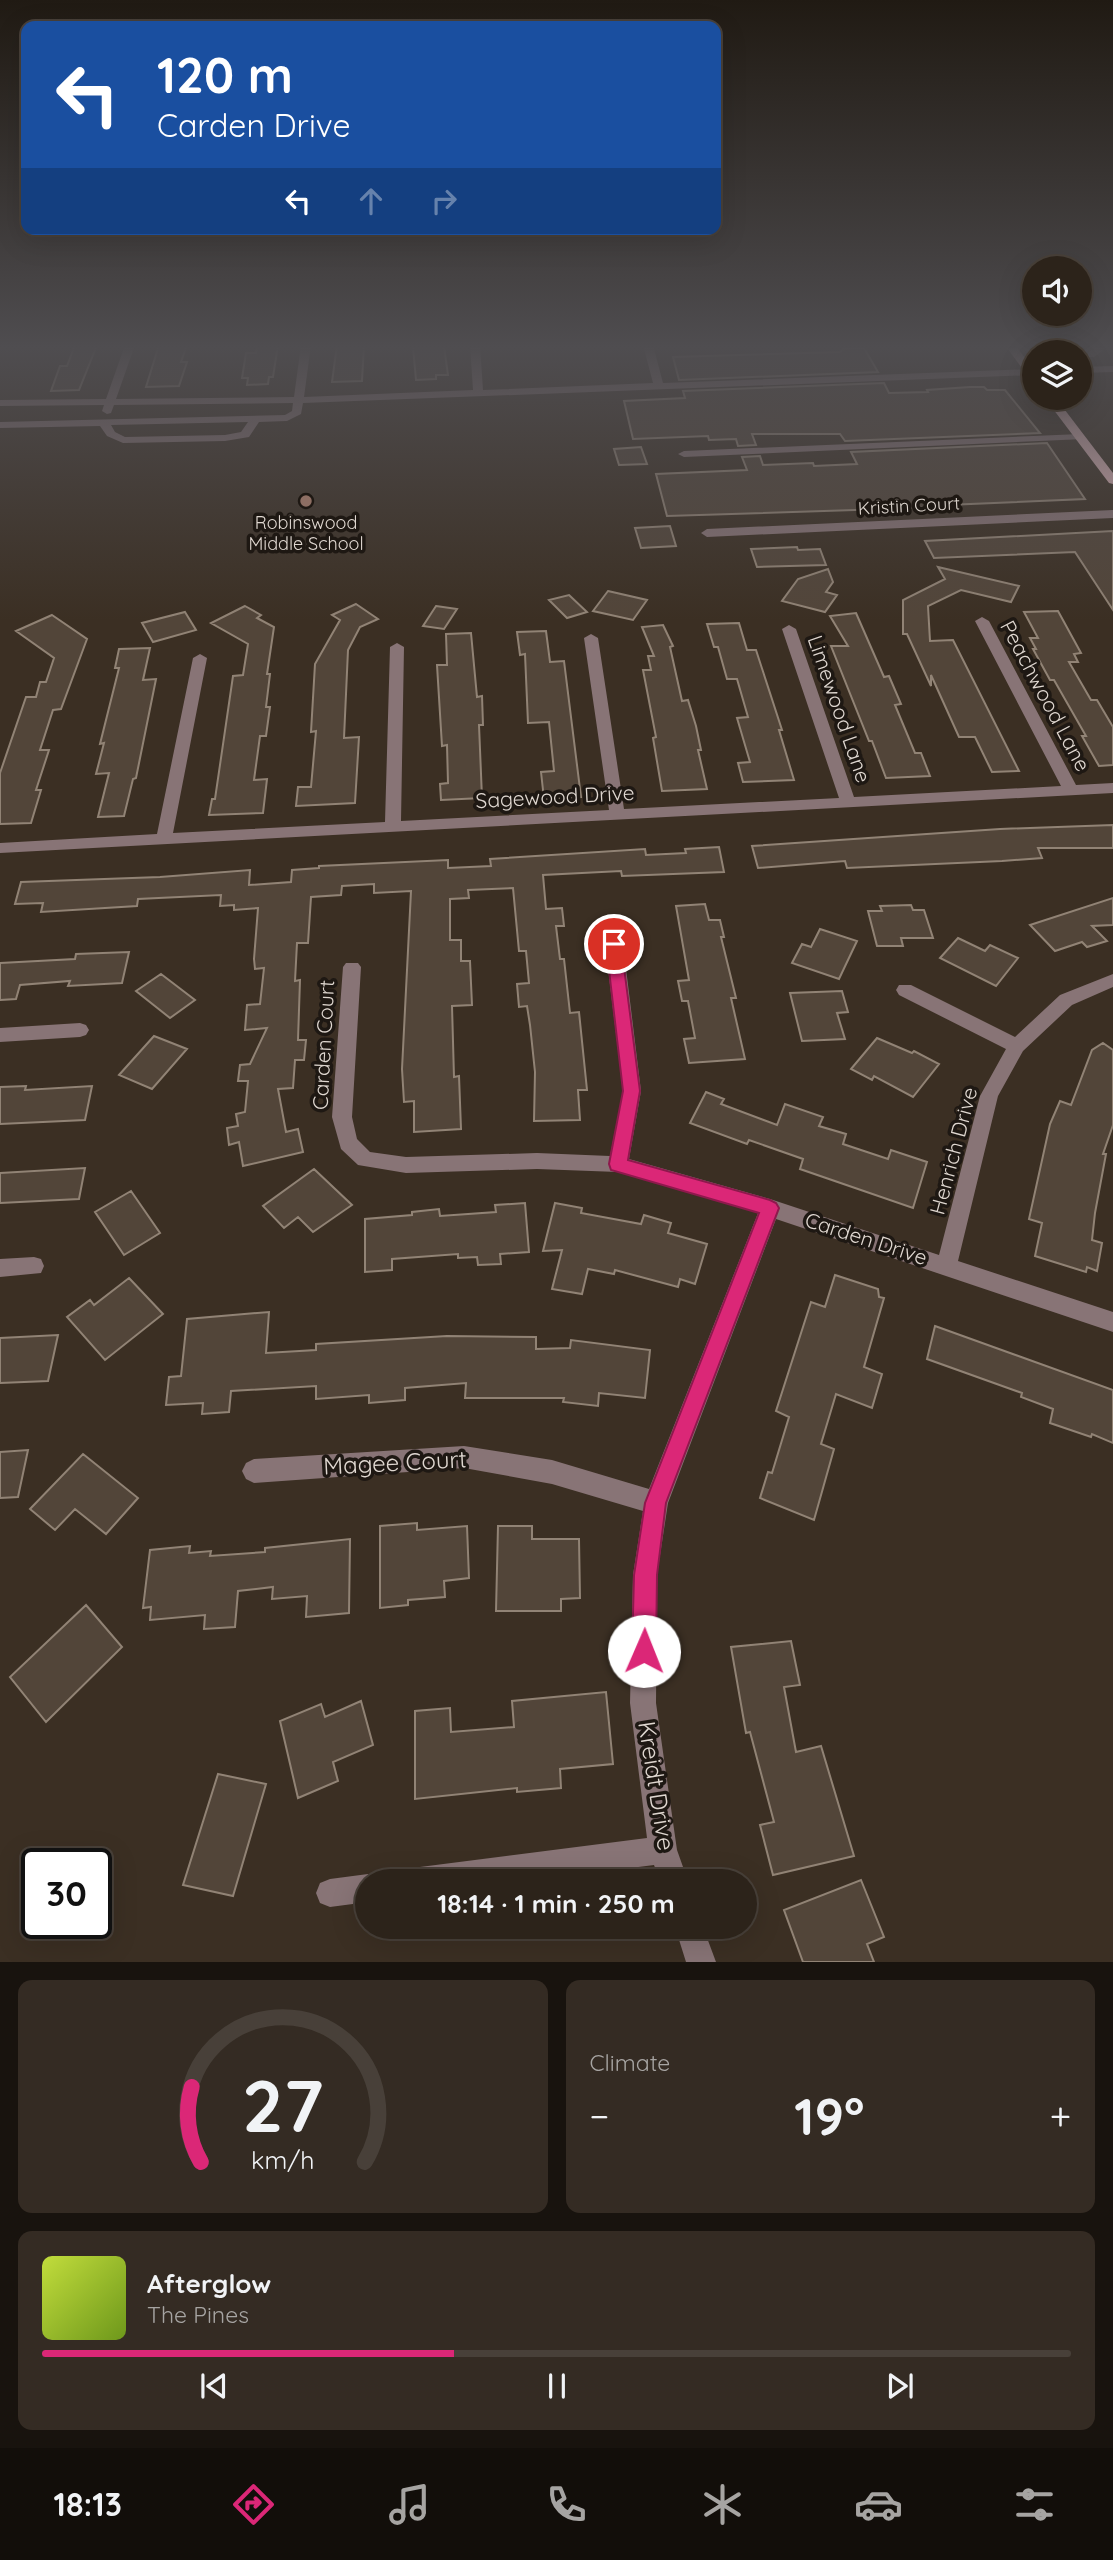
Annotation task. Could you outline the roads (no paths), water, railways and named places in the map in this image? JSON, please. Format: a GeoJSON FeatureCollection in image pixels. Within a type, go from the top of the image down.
{"type":"FeatureCollection","features":[{"type":"Feature","properties":{"kind":"main road"},"geometry":{"type":"LineString","coordinates":[[1080,437],[1113,481]]}},
{"type":"Feature","properties":{"kind":"street"},"geometry":{"type":"LineString","coordinates":[[116,437],[123,440],[229,437]]}},
{"type":"Feature","properties":{"kind":"street"},"geometry":{"type":"LineString","coordinates":[[684,454],[1080,437]]}},
{"type":"Feature","properties":{"kind":"street","name":"Kristin Court"},"geometry":{"type":"LineString","coordinates":[[707,533],[1113,514]]}},
{"type":"Feature","properties":{"kind":"street","name":"Peachwood Lane"},"geometry":{"type":"LineString","coordinates":[[982,621],[1071,790]]}},
{"type":"Feature","properties":{"kind":"street","name":"Limewood Lane"},"geometry":{"type":"LineString","coordinates":[[789,629],[848,802]]}},
{"type":"Feature","properties":{"kind":"street"},"geometry":{"type":"LineString","coordinates":[[591,638],[617,815]]}},
{"type":"Feature","properties":{"kind":"street"},"geometry":{"type":"LineString","coordinates":[[393,827],[397,647]]}},
{"type":"Feature","properties":{"kind":"street"},"geometry":{"type":"LineString","coordinates":[[164,839],[200,658]]}},
{"type":"Feature","properties":{"kind":"street","name":"Sagewood Drive"},"geometry":{"type":"LineString","coordinates":[[0,848],[1113,788]]}},
{"type":"Feature","properties":{"kind":"street"},"geometry":{"type":"LineString","coordinates":[[614,944],[632,1091],[618,1164]]}},
{"type":"Feature","properties":{"kind":"street","name":"Carden Court"},"geometry":{"type":"LineString","coordinates":[[352,967],[342,1117],[348,1143],[365,1159]]}},
{"type":"Feature","properties":{"kind":"street","name":"Henrich Drive"},"geometry":{"type":"LineString","coordinates":[[947,1265],[989,1096],[1017,1046],[1066,1000],[1113,980]]}},
{"type":"Feature","properties":{"kind":"street"},"geometry":{"type":"LineString","coordinates":[[905,990],[1017,1046]]}},
{"type":"Feature","properties":{"kind":"street"},"geometry":{"type":"LineString","coordinates":[[0,1035],[80,1030]]}},
{"type":"Feature","properties":{"kind":"street","name":"Carden Drive"},"geometry":{"type":"LineString","coordinates":[[365,1159],[405,1166],[537,1161],[618,1164],[770,1208],[1113,1322]]}},
{"type":"Feature","properties":{"kind":"street","name":"Kreidt Drive"},"geometry":{"type":"LineString","coordinates":[[670,1869],[663,1850],[643,1703],[645,1575],[656,1503],[770,1208]]}},
{"type":"Feature","properties":{"kind":"street"},"geometry":{"type":"LineString","coordinates":[[0,1268],[34,1266]]}},
{"type":"Feature","properties":{"kind":"street","name":"Magee Court"},"geometry":{"type":"LineString","coordinates":[[254,1471],[464,1457],[552,1472],[656,1503]]}},
{"type":"Feature","properties":{"kind":"street"},"geometry":{"type":"LineString","coordinates":[[514,1869],[663,1850]]}},
{"type":"Feature","properties":{"kind":"street"},"geometry":{"type":"LineString","coordinates":[[330,1893],[355,1890]]}},
{"type":"Feature","properties":{"kind":"street"},"geometry":{"type":"LineString","coordinates":[[693,1939],[701,1962]]}},
{"type":"Feature","properties":{"kind":"place","name":"Robinswood Middle School"},"geometry":{"type":"Point","coordinates":[306,501]}}]}
